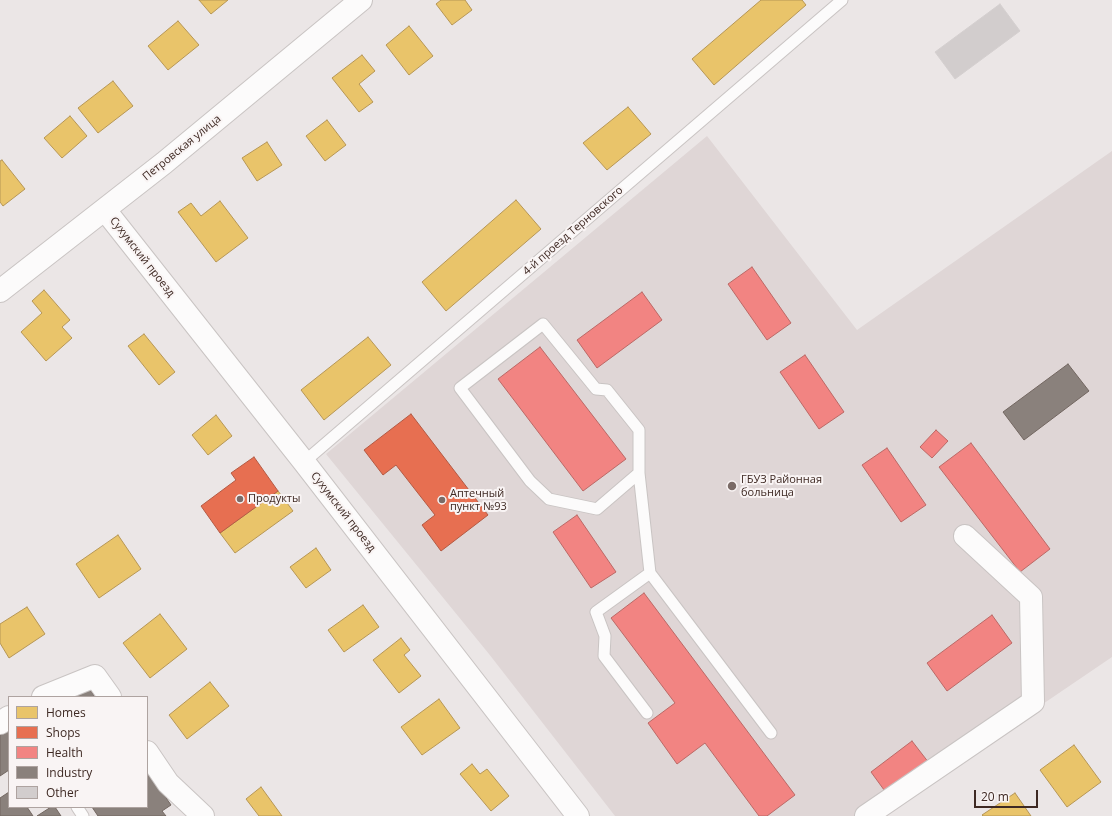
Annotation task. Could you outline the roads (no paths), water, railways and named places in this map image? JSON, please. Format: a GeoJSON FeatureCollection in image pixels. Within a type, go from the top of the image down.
{"type":"FeatureCollection","features":[{"type":"Feature","properties":{"kind":"street","name":"Петровская улица"},"geometry":{"type":"LineString","coordinates":[[0,291],[164,163],[361,0]]}},
{"type":"Feature","properties":{"kind":"street","name":"Сухумский проезд"},"geometry":{"type":"LineString","coordinates":[[105,210],[304,462],[578,816]]}},
{"type":"Feature","properties":{"kind":"street"},"geometry":{"type":"LineString","coordinates":[[866,816],[1033,702],[1031,597],[965,536]]}},
{"type":"Feature","properties":{"kind":"street"},"geometry":{"type":"LineString","coordinates":[[45,696],[95,676],[109,696]]}},
{"type":"Feature","properties":{"kind":"street"},"geometry":{"type":"LineString","coordinates":[[148,753],[168,782],[203,816]]}},
{"type":"Feature","properties":{"kind":"lane","name":"4-й проезд Терновского"},"geometry":{"type":"LineString","coordinates":[[304,462],[842,0]]}},
{"type":"Feature","properties":{"kind":"lane"},"geometry":{"type":"LineString","coordinates":[[639,473],[597,509],[549,499],[530,481],[460,388],[543,324],[596,389],[607,390],[639,430],[639,473],[650,573],[771,733]]}},
{"type":"Feature","properties":{"kind":"lane"},"geometry":{"type":"LineString","coordinates":[[647,713],[604,656],[605,636],[596,612],[650,573]]}},
{"type":"Feature","properties":{"kind":"place","name":"ГБУЗ Районная больница"},"geometry":{"type":"Point","coordinates":[732,486]}},
{"type":"Feature","properties":{"kind":"place","name":"Продукты"},"geometry":{"type":"Point","coordinates":[240,499]}},
{"type":"Feature","properties":{"kind":"place","name":"Аптечный пункт №93"},"geometry":{"type":"Point","coordinates":[442,500]}}]}
